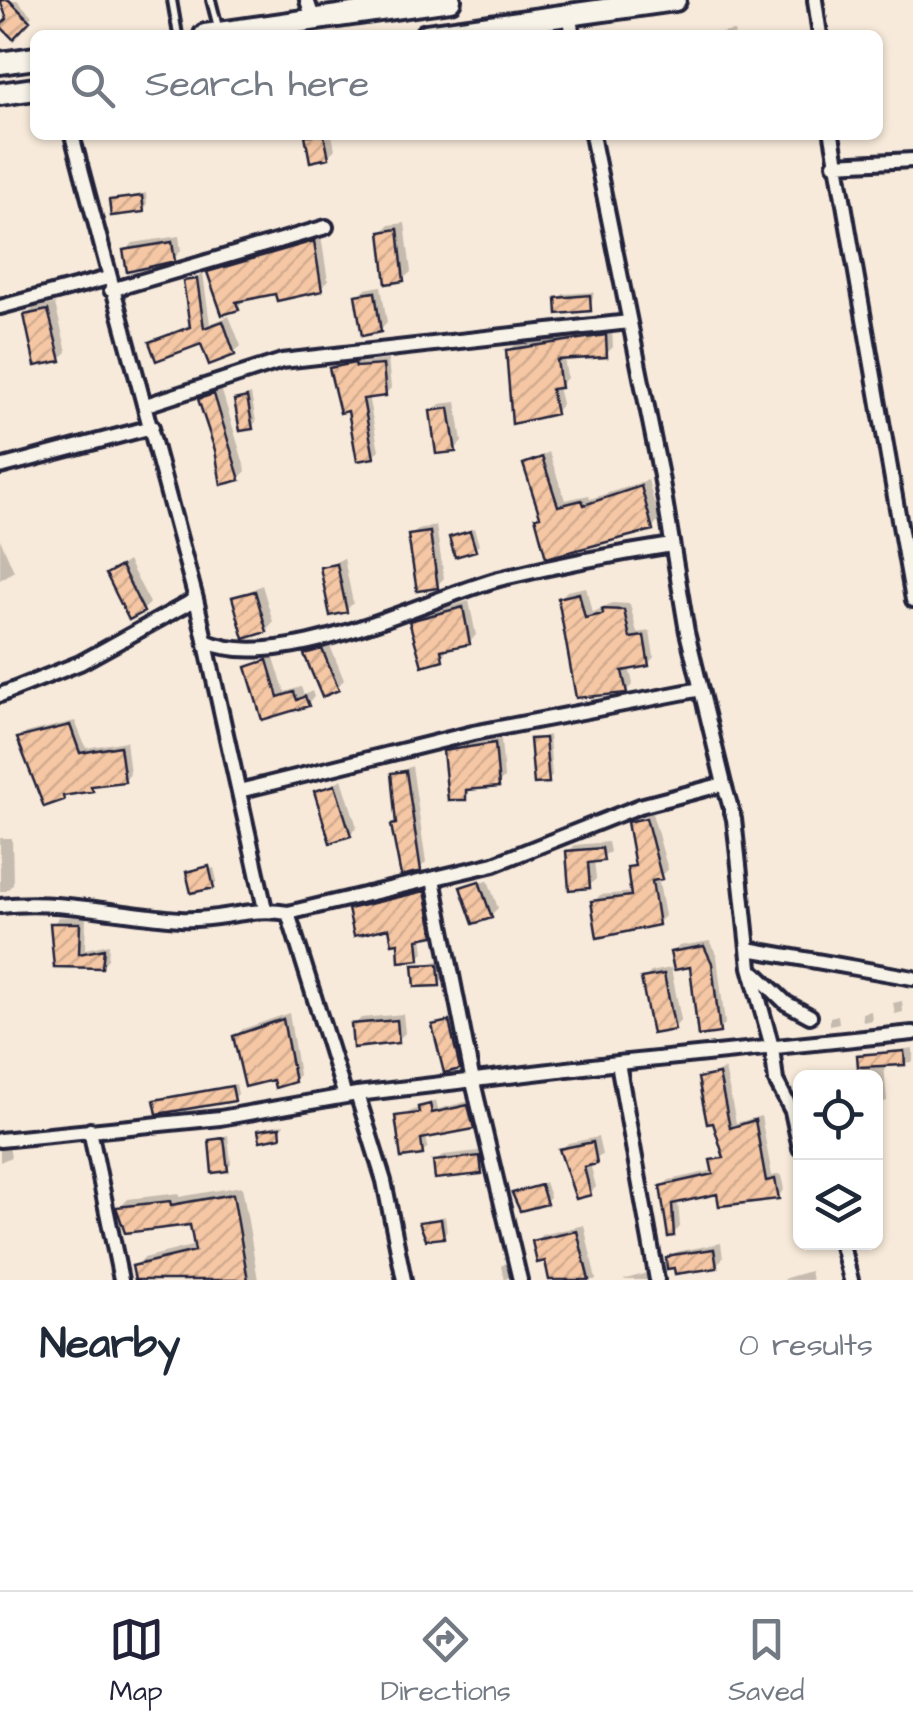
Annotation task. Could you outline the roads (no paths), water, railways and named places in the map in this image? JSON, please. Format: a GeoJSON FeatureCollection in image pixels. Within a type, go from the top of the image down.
{"type":"FeatureCollection","features":[{"type":"Feature","properties":{"kind":"highway"},"geometry":{"type":"LineString","coordinates":[[229,30],[310,9],[450,0]]}},
{"type":"Feature","properties":{"kind":"highway"},"geometry":{"type":"LineString","coordinates":[[498,30],[571,25],[675,0]]}},
{"type":"Feature","properties":{"kind":"highway"},"geometry":{"type":"LineString","coordinates":[[0,64],[30,59]]}},
{"type":"Feature","properties":{"kind":"highway"},"geometry":{"type":"LineString","coordinates":[[0,94],[30,90]]}},
{"type":"Feature","properties":{"kind":"street"},"geometry":{"type":"LineString","coordinates":[[815,0],[819,30]]}},
{"type":"Feature","properties":{"kind":"street"},"geometry":{"type":"LineString","coordinates":[[73,140],[196,599],[265,908]]}},
{"type":"Feature","properties":{"kind":"street"},"geometry":{"type":"LineString","coordinates":[[593,140],[701,689],[734,818],[750,967],[772,1047],[776,1080],[793,1116]]}},
{"type":"Feature","properties":{"kind":"street"},"geometry":{"type":"LineString","coordinates":[[832,140],[913,600]]}},
{"type":"Feature","properties":{"kind":"street"},"geometry":{"type":"LineString","coordinates":[[834,164],[913,160]]}},
{"type":"Feature","properties":{"kind":"street"},"geometry":{"type":"LineString","coordinates":[[0,307],[109,284],[326,227]]}},
{"type":"Feature","properties":{"kind":"street"},"geometry":{"type":"LineString","coordinates":[[146,404],[282,361],[628,322]]}},
{"type":"Feature","properties":{"kind":"street"},"geometry":{"type":"LineString","coordinates":[[0,467],[152,427]]}},
{"type":"Feature","properties":{"kind":"street"},"geometry":{"type":"LineString","coordinates":[[205,642],[238,653],[256,652],[342,632],[496,580],[581,560],[672,545]]}},
{"type":"Feature","properties":{"kind":"street"},"geometry":{"type":"LineString","coordinates":[[0,695],[80,663],[196,599]]}},
{"type":"Feature","properties":{"kind":"street"},"geometry":{"type":"LineString","coordinates":[[239,791],[489,729],[701,689]]}},
{"type":"Feature","properties":{"kind":"street"},"geometry":{"type":"LineString","coordinates":[[0,906],[71,906],[184,920],[265,908],[288,913],[494,864],[640,806],[724,784]]}},
{"type":"Feature","properties":{"kind":"street"},"geometry":{"type":"LineString","coordinates":[[433,878],[473,1082],[520,1280]]}},
{"type":"Feature","properties":{"kind":"street"},"geometry":{"type":"LineString","coordinates":[[288,913],[384,1181],[404,1280]]}},
{"type":"Feature","properties":{"kind":"street"},"geometry":{"type":"LineString","coordinates":[[748,950],[913,978]]}},
{"type":"Feature","properties":{"kind":"street"},"geometry":{"type":"LineString","coordinates":[[750,967],[786,1003],[810,1016]]}},
{"type":"Feature","properties":{"kind":"street"},"geometry":{"type":"LineString","coordinates":[[0,1140],[220,1118],[351,1095],[618,1062],[913,1032]]}},
{"type":"Feature","properties":{"kind":"street"},"geometry":{"type":"LineString","coordinates":[[618,1062],[657,1280]]}},
{"type":"Feature","properties":{"kind":"street"},"geometry":{"type":"LineString","coordinates":[[90,1130],[121,1280]]}},
{"type":"Feature","properties":{"kind":"street"},"geometry":{"type":"LineString","coordinates":[[843,1250],[851,1280]]}},
{"type":"Feature","properties":{"kind":"lane"},"geometry":{"type":"LineString","coordinates":[[172,0],[177,30]]}},
{"type":"Feature","properties":{"kind":"lane"},"geometry":{"type":"LineString","coordinates":[[211,0],[213,30]]}}]}
